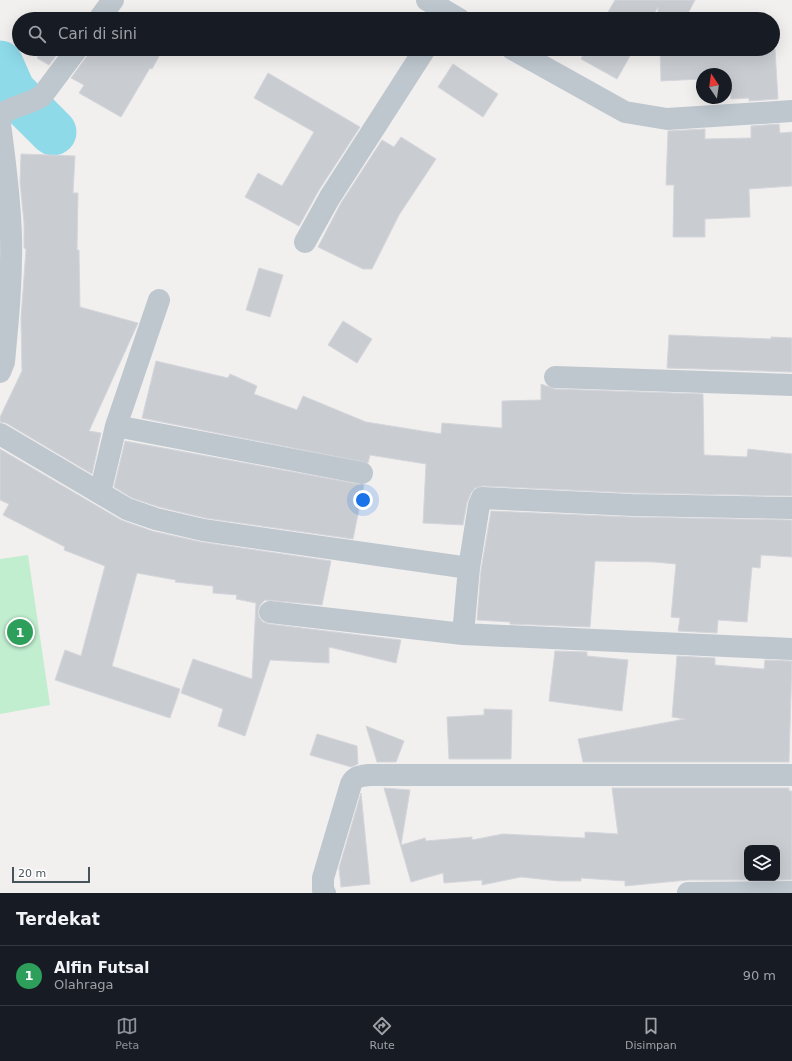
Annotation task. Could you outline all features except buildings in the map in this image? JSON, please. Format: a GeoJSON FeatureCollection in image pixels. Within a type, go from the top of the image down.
{"type":"FeatureCollection","features":[{"type":"Feature","properties":{"kind":"street"},"geometry":{"type":"LineString","coordinates":[[104,12],[113,0]]}},
{"type":"Feature","properties":{"kind":"street"},"geometry":{"type":"LineString","coordinates":[[427,0],[444,12]]}},
{"type":"Feature","properties":{"kind":"street"},"geometry":{"type":"LineString","coordinates":[[0,372],[4,362],[10,291],[11,236],[2,117],[36,100],[53,83],[72,56]]}},
{"type":"Feature","properties":{"kind":"street"},"geometry":{"type":"LineString","coordinates":[[305,242],[330,197],[421,56]]}},
{"type":"Feature","properties":{"kind":"street"},"geometry":{"type":"LineString","coordinates":[[524,56],[597,98],[625,112],[667,119],[792,111]]}},
{"type":"Feature","properties":{"kind":"street"},"geometry":{"type":"LineString","coordinates":[[100,493],[116,426],[159,300]]}},
{"type":"Feature","properties":{"kind":"street"},"geometry":{"type":"LineString","coordinates":[[555,377],[792,384]]}},
{"type":"Feature","properties":{"kind":"street"},"geometry":{"type":"LineString","coordinates":[[116,426],[362,473]]}},
{"type":"Feature","properties":{"kind":"street"},"geometry":{"type":"LineString","coordinates":[[0,434],[127,508],[156,519],[203,530],[470,568]]}},
{"type":"Feature","properties":{"kind":"street"},"geometry":{"type":"LineString","coordinates":[[463,634],[478,505],[482,498],[632,505],[792,508]]}},
{"type":"Feature","properties":{"kind":"street"},"geometry":{"type":"LineString","coordinates":[[270,612],[463,634],[792,649]]}},
{"type":"Feature","properties":{"kind":"street"},"geometry":{"type":"LineString","coordinates":[[325,893],[323,890],[323,878],[351,784],[354,779],[358,777],[369,775],[792,775]]}},
{"type":"Feature","properties":{"kind":"street"},"geometry":{"type":"LineString","coordinates":[[688,893],[792,892]]}},
{"type":"Feature","properties":{"kind":"green space"},"geometry":{"type":"Polygon","coordinates":[[[28,555],[50,705],[0,714],[0,559],[28,555]]]}},
{"type":"Feature","properties":{"kind":"waterway"},"geometry":{"type":"LineString","coordinates":[[0,64],[12,91],[53,132]]}},
{"type":"Feature","properties":{"kind":"place","name":"Alfin Futsal"},"geometry":{"type":"Point","coordinates":[20,632]}}]}
